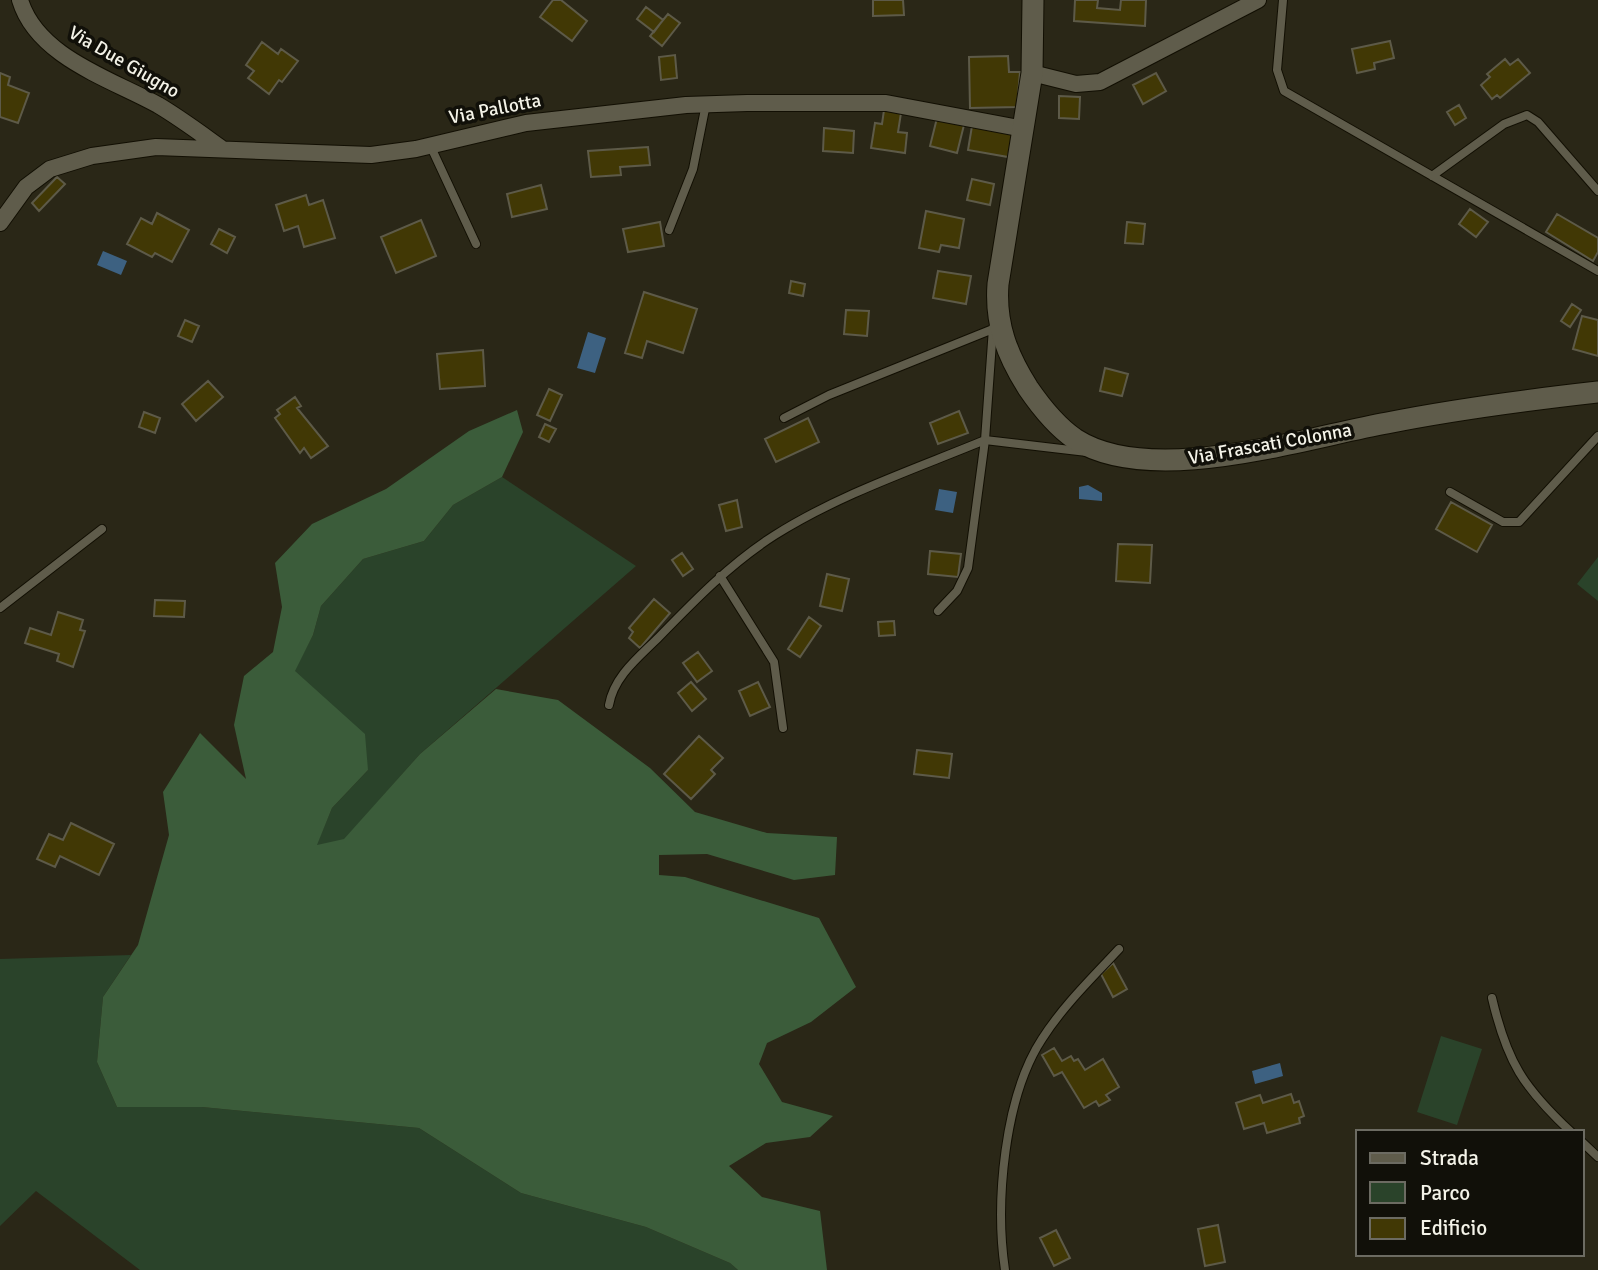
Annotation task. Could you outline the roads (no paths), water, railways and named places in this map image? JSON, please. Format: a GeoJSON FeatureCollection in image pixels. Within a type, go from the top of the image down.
{"type":"FeatureCollection","features":[{"type":"Feature","properties":{"kind":"street","name":"Via Due Giugno"},"geometry":{"type":"LineString","coordinates":[[20,0],[30,22],[48,42],[79,63],[169,112],[220,148]]}},
{"type":"Feature","properties":{"kind":"street","name":"Via Frascati Colonna"},"geometry":{"type":"LineString","coordinates":[[1033,0],[1032,72],[998,284],[998,307],[1003,342],[1013,364],[1042,408],[1063,429],[1083,443],[1102,452],[1145,459],[1225,454],[1447,412],[1598,392]]}},
{"type":"Feature","properties":{"kind":"street"},"geometry":{"type":"LineString","coordinates":[[1032,72],[1076,84],[1100,82],[1258,0]]}},
{"type":"Feature","properties":{"kind":"street","name":"Via Pallotta"},"geometry":{"type":"LineString","coordinates":[[0,223],[26,187],[61,164],[92,156],[156,147],[361,156],[430,145],[526,123],[706,104],[874,102],[1024,129]]}},
{"type":"Feature","properties":{"kind":"lane"},"geometry":{"type":"LineString","coordinates":[[1283,0],[1277,70],[1284,91],[1598,271]]}},
{"type":"Feature","properties":{"kind":"lane"},"geometry":{"type":"LineString","coordinates":[[668,230],[692,169],[706,104]]}},
{"type":"Feature","properties":{"kind":"lane"},"geometry":{"type":"LineString","coordinates":[[1432,176],[1504,124],[1527,115],[1538,122],[1598,191]]}},
{"type":"Feature","properties":{"kind":"lane"},"geometry":{"type":"LineString","coordinates":[[430,145],[476,244]]}},
{"type":"Feature","properties":{"kind":"lane"},"geometry":{"type":"LineString","coordinates":[[938,611],[957,591],[968,568],[985,440],[998,284]]}},
{"type":"Feature","properties":{"kind":"lane"},"geometry":{"type":"LineString","coordinates":[[784,418],[829,395],[993,330]]}},
{"type":"Feature","properties":{"kind":"lane"},"geometry":{"type":"LineString","coordinates":[[1450,492],[1503,522],[1520,522],[1598,436]]}},
{"type":"Feature","properties":{"kind":"lane"},"geometry":{"type":"LineString","coordinates":[[610,705],[614,688],[625,672],[720,576],[761,545],[816,512],[985,440],[1145,459]]}},
{"type":"Feature","properties":{"kind":"lane"},"geometry":{"type":"LineString","coordinates":[[0,608],[102,529]]}},
{"type":"Feature","properties":{"kind":"lane"},"geometry":{"type":"LineString","coordinates":[[720,576],[774,662],[783,728]]}},
{"type":"Feature","properties":{"kind":"lane"},"geometry":{"type":"LineString","coordinates":[[1005,1270],[999,1224],[1000,1189],[1025,1072],[1055,1020],[1119,949]]}},
{"type":"Feature","properties":{"kind":"lane"},"geometry":{"type":"LineString","coordinates":[[1492,998],[1500,1034],[1520,1075],[1539,1100],[1570,1130]]}},
{"type":"Feature","properties":{"kind":"lane"},"geometry":{"type":"LineString","coordinates":[[1584,1144],[1598,1157]]}},
{"type":"Feature","properties":{"kind":"water"},"geometry":{"type":"Polygon","coordinates":[[[103,251],[127,261],[121,275],[97,265],[103,251]]]}},
{"type":"Feature","properties":{"kind":"water"},"geometry":{"type":"Polygon","coordinates":[[[588,332],[606,338],[595,373],[577,368],[588,332]]]}},
{"type":"Feature","properties":{"kind":"water"},"geometry":{"type":"Polygon","coordinates":[[[1088,485],[1102,493],[1102,501],[1079,499],[1079,487],[1088,485]]]}},
{"type":"Feature","properties":{"kind":"water"},"geometry":{"type":"Polygon","coordinates":[[[939,489],[957,492],[953,513],[935,510],[939,489]]]}},
{"type":"Feature","properties":{"kind":"water"},"geometry":{"type":"Polygon","coordinates":[[[1280,1063],[1283,1076],[1255,1084],[1252,1071],[1280,1063]]]}}]}
